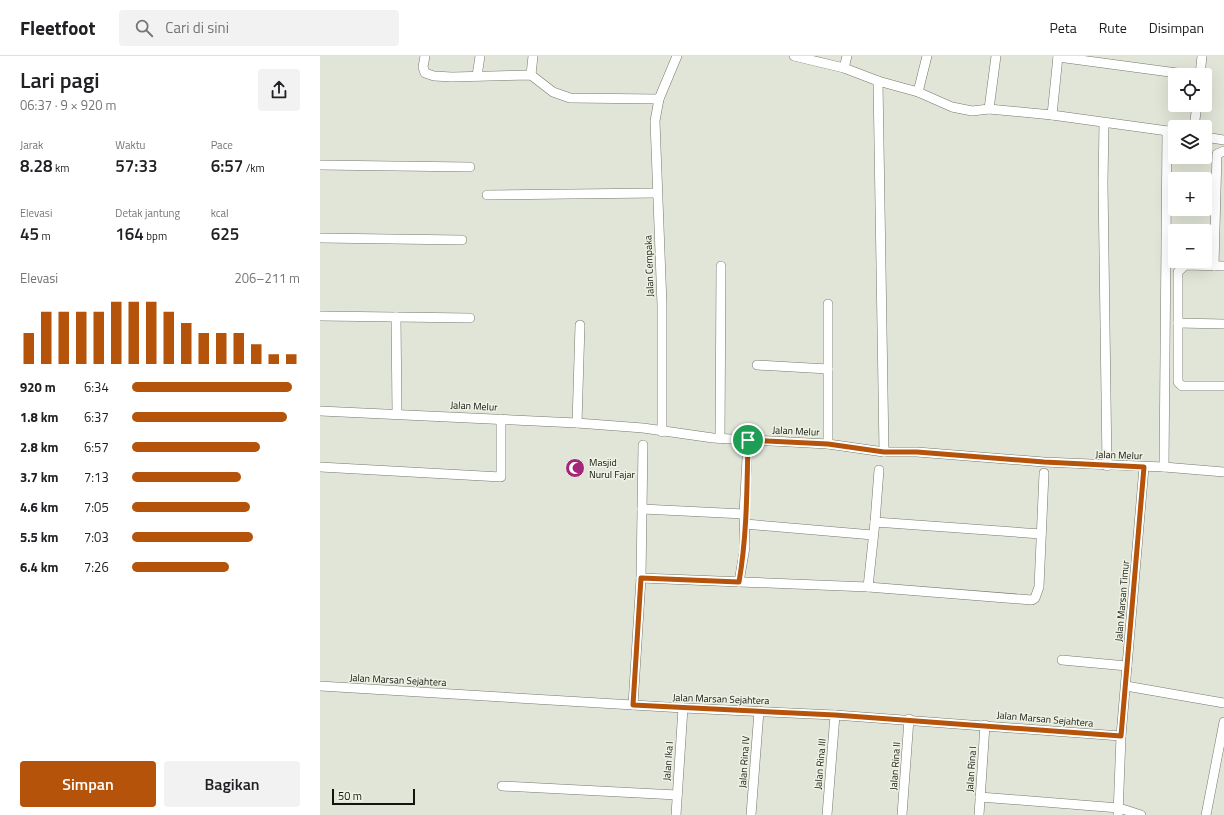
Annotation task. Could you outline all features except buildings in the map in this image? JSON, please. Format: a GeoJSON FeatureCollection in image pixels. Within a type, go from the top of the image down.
{"type":"FeatureCollection","features":[{"type":"Feature","properties":{"kind":"street"},"geometry":{"type":"LineString","coordinates":[[425,56],[423,67],[425,73],[429,76],[531,75],[553,92],[570,98],[659,99]]}},
{"type":"Feature","properties":{"kind":"street"},"geometry":{"type":"LineString","coordinates":[[477,76],[480,56]]}},
{"type":"Feature","properties":{"kind":"street"},"geometry":{"type":"LineString","coordinates":[[531,75],[533,56]]}},
{"type":"Feature","properties":{"kind":"street","name":"Jalan Cempaka"},"geometry":{"type":"LineString","coordinates":[[662,432],[662,305],[657,193],[656,121],[659,99],[676,56]]}},
{"type":"Feature","properties":{"kind":"street"},"geometry":{"type":"LineString","coordinates":[[794,56],[844,68],[878,81],[918,92],[952,107],[972,111],[989,109],[1052,115],[1104,124],[1168,132]]}},
{"type":"Feature","properties":{"kind":"street"},"geometry":{"type":"LineString","coordinates":[[844,68],[847,56]]}},
{"type":"Feature","properties":{"kind":"street"},"geometry":{"type":"LineString","coordinates":[[918,92],[927,56]]}},
{"type":"Feature","properties":{"kind":"street"},"geometry":{"type":"LineString","coordinates":[[989,109],[996,56]]}},
{"type":"Feature","properties":{"kind":"street"},"geometry":{"type":"LineString","coordinates":[[1201,68],[1202,56]]}},
{"type":"Feature","properties":{"kind":"street"},"geometry":{"type":"LineString","coordinates":[[1052,115],[1058,57],[1168,72]]}},
{"type":"Feature","properties":{"kind":"street"},"geometry":{"type":"LineString","coordinates":[[878,81],[884,452]]}},
{"type":"Feature","properties":{"kind":"street"},"geometry":{"type":"LineString","coordinates":[[1104,124],[1103,183],[1107,466]]}},
{"type":"Feature","properties":{"kind":"street"},"geometry":{"type":"LineString","coordinates":[[1212,138],[1224,140]]}},
{"type":"Feature","properties":{"kind":"street"},"geometry":{"type":"LineString","coordinates":[[1214,266],[1217,154],[1224,151]]}},
{"type":"Feature","properties":{"kind":"street"},"geometry":{"type":"LineString","coordinates":[[1164,467],[1170,164]]}},
{"type":"Feature","properties":{"kind":"street"},"geometry":{"type":"LineString","coordinates":[[320,165],[470,167]]}},
{"type":"Feature","properties":{"kind":"street"},"geometry":{"type":"LineString","coordinates":[[487,195],[657,193]]}},
{"type":"Feature","properties":{"kind":"street"},"geometry":{"type":"LineString","coordinates":[[320,238],[462,240]]}},
{"type":"Feature","properties":{"kind":"street"},"geometry":{"type":"LineString","coordinates":[[1224,266],[1185,265],[1178,272],[1180,385],[1224,386]]}},
{"type":"Feature","properties":{"kind":"street"},"geometry":{"type":"LineString","coordinates":[[720,438],[722,266]]}},
{"type":"Feature","properties":{"kind":"street"},"geometry":{"type":"LineString","coordinates":[[828,304],[828,444]]}},
{"type":"Feature","properties":{"kind":"street"},"geometry":{"type":"LineString","coordinates":[[320,316],[470,318]]}},
{"type":"Feature","properties":{"kind":"street"},"geometry":{"type":"LineString","coordinates":[[396,317],[397,413]]}},
{"type":"Feature","properties":{"kind":"street"},"geometry":{"type":"LineString","coordinates":[[1178,323],[1224,324]]}},
{"type":"Feature","properties":{"kind":"street"},"geometry":{"type":"LineString","coordinates":[[577,423],[580,325]]}},
{"type":"Feature","properties":{"kind":"street"},"geometry":{"type":"LineString","coordinates":[[757,365],[828,369]]}},
{"type":"Feature","properties":{"kind":"street","name":"Jalan Melur"},"geometry":{"type":"LineString","coordinates":[[320,411],[397,413],[577,423],[643,428],[662,432],[720,438],[828,444],[884,452],[917,452],[1107,466],[1164,467],[1224,472]]}},
{"type":"Feature","properties":{"kind":"street"},"geometry":{"type":"LineString","coordinates":[[320,468],[500,477],[501,419]]}},
{"type":"Feature","properties":{"kind":"street"},"geometry":{"type":"LineString","coordinates":[[739,582],[745,547],[744,514],[748,440]]}},
{"type":"Feature","properties":{"kind":"street"},"geometry":{"type":"LineString","coordinates":[[633,705],[641,578],[643,445]]}},
{"type":"Feature","properties":{"kind":"street","name":"Jalan Marsan Timur"},"geometry":{"type":"LineString","coordinates":[[1118,812],[1121,736],[1144,467]]}},
{"type":"Feature","properties":{"kind":"street"},"geometry":{"type":"LineString","coordinates":[[868,587],[879,470]]}},
{"type":"Feature","properties":{"kind":"street"},"geometry":{"type":"LineString","coordinates":[[641,578],[868,587],[1032,600],[1036,598],[1039,587],[1044,472]]}},
{"type":"Feature","properties":{"kind":"street"},"geometry":{"type":"LineString","coordinates":[[642,509],[744,514]]}},
{"type":"Feature","properties":{"kind":"street"},"geometry":{"type":"LineString","coordinates":[[875,522],[1041,534]]}},
{"type":"Feature","properties":{"kind":"street"},"geometry":{"type":"LineString","coordinates":[[745,524],[873,534]]}},
{"type":"Feature","properties":{"kind":"street"},"geometry":{"type":"LineString","coordinates":[[1062,660],[1127,666]]}},
{"type":"Feature","properties":{"kind":"street","name":"Jalan Marsan Sejahtera"},"geometry":{"type":"LineString","coordinates":[[320,686],[682,708],[835,715],[1121,736]]}},
{"type":"Feature","properties":{"kind":"street"},"geometry":{"type":"LineString","coordinates":[[1126,686],[1224,703]]}},
{"type":"Feature","properties":{"kind":"street","name":"Jalan Ika I"},"geometry":{"type":"LineString","coordinates":[[676,815],[682,708]]}},
{"type":"Feature","properties":{"kind":"street","name":"Jalan Rina IV"},"geometry":{"type":"LineString","coordinates":[[751,815],[759,711]]}},
{"type":"Feature","properties":{"kind":"street","name":"Jalan Rina III"},"geometry":{"type":"LineString","coordinates":[[827,815],[835,715]]}},
{"type":"Feature","properties":{"kind":"street","name":"Jalan Rina II"},"geometry":{"type":"LineString","coordinates":[[902,815],[910,720]]}},
{"type":"Feature","properties":{"kind":"street"},"geometry":{"type":"LineString","coordinates":[[1206,815],[1224,722]]}},
{"type":"Feature","properties":{"kind":"street","name":"Jalan Rina I"},"geometry":{"type":"LineString","coordinates":[[979,815],[985,725]]}},
{"type":"Feature","properties":{"kind":"street"},"geometry":{"type":"LineString","coordinates":[[502,786],[677,794]]}},
{"type":"Feature","properties":{"kind":"street"},"geometry":{"type":"LineString","coordinates":[[980,797],[1141,815]]}},
{"type":"Feature","properties":{"kind":"place","name":"Masjid Nurul Fajar"},"geometry":{"type":"Point","coordinates":[575,468]}},
{"type":"Feature","properties":{"kind":"route"},"geometry":{"type":"LineString","coordinates":[[748,440],[828,444],[884,452],[917,452],[1044,462],[1144,467],[1121,736],[835,715],[633,705],[641,578],[739,582],[745,547],[744,514],[746,507],[748,440]]}}]}
